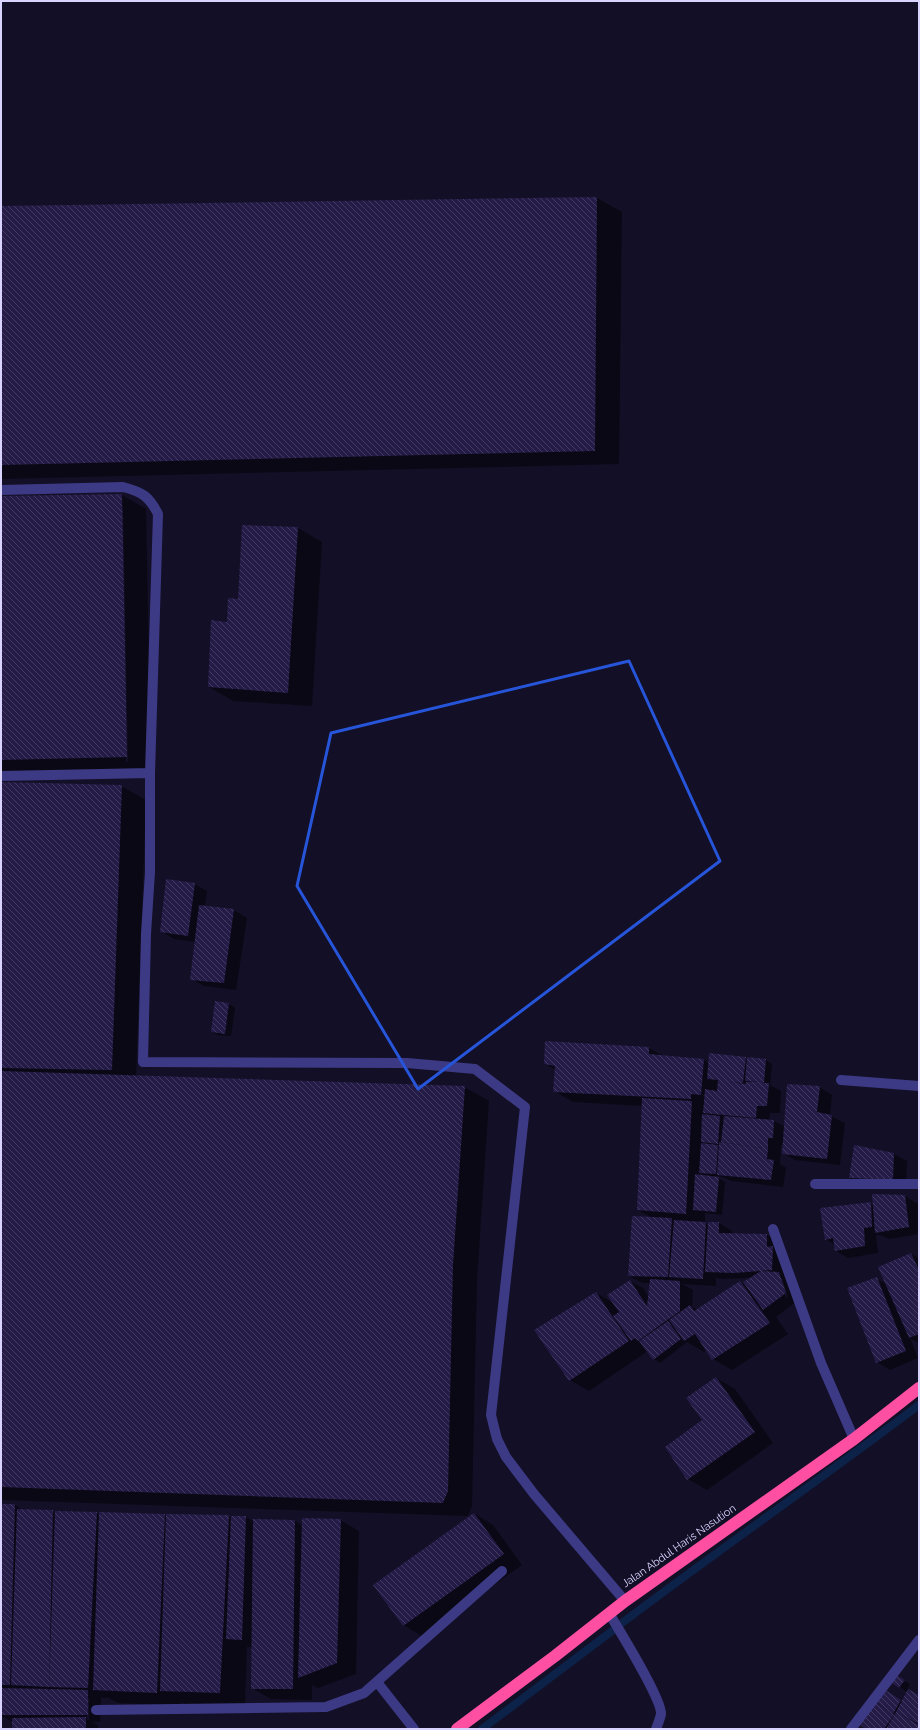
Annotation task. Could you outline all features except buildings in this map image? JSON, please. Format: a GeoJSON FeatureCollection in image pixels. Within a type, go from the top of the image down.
{"type":"FeatureCollection","features":[{"type":"Feature","properties":{"kind":"highway","name":"Jalan Abdul Haris Nasution"},"geometry":{"type":"LineString","coordinates":[[457,1729],[556,1656],[625,1601],[854,1438],[919,1388]]}},
{"type":"Feature","properties":{"kind":"street"},"geometry":{"type":"LineString","coordinates":[[1,490],[123,488],[138,491],[151,501],[158,514],[150,773],[150,872],[146,934],[143,1062],[407,1062],[475,1069],[525,1107],[491,1414],[497,1439],[506,1457],[534,1494],[625,1601]]}},
{"type":"Feature","properties":{"kind":"street"},"geometry":{"type":"LineString","coordinates":[[1,776],[150,773]]}},
{"type":"Feature","properties":{"kind":"street"},"geometry":{"type":"LineString","coordinates":[[841,1080],[919,1086]]}},
{"type":"Feature","properties":{"kind":"street"},"geometry":{"type":"LineString","coordinates":[[815,1184],[919,1184]]}},
{"type":"Feature","properties":{"kind":"street"},"geometry":{"type":"LineString","coordinates":[[773,1229],[820,1363],[854,1438]]}},
{"type":"Feature","properties":{"kind":"street"},"geometry":{"type":"LineString","coordinates":[[96,1710],[326,1707],[364,1693],[502,1571]]}},
{"type":"Feature","properties":{"kind":"street"},"geometry":{"type":"LineString","coordinates":[[609,1613],[634,1655],[658,1703],[661,1714],[656,1729]]}},
{"type":"Feature","properties":{"kind":"street"},"geometry":{"type":"LineString","coordinates":[[851,1729],[919,1640]]}},
{"type":"Feature","properties":{"kind":"street"},"geometry":{"type":"LineString","coordinates":[[377,1682],[414,1729]]}},
{"type":"Feature","properties":{"kind":"highlighted area"},"geometry":{"type":"Polygon","coordinates":[[[629,661],[720,861],[418,1089],[297,886],[331,733],[629,661]]]}},
{"type":"Feature","properties":{"kind":"waterway"},"geometry":{"type":"LineString","coordinates":[[618,1626],[919,1405]]}},
{"type":"Feature","properties":{"kind":"waterway"},"geometry":{"type":"LineString","coordinates":[[482,1729],[616,1628]]}}]}
